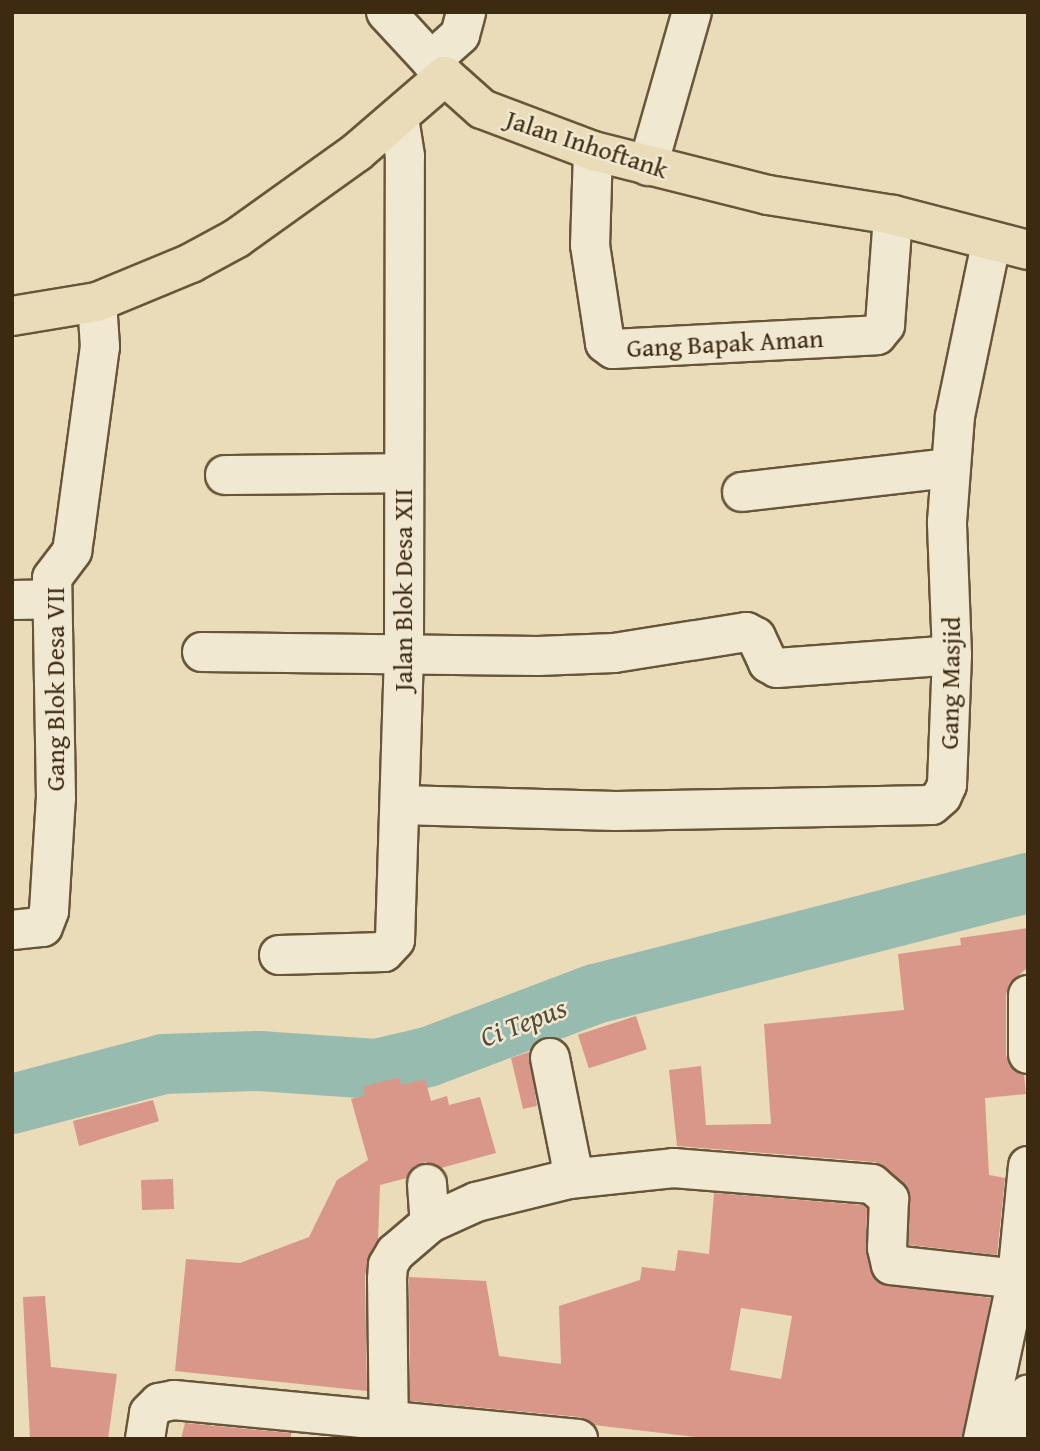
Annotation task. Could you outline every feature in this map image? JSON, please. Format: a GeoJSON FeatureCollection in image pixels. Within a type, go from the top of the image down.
{"type":"FeatureCollection","features":[{"type":"Feature","properties":{"kind":"main road"},"geometry":{"type":"LineString","coordinates":[[12,316],[97,302],[191,263],[237,238],[399,118],[438,69]]}},
{"type":"Feature","properties":{"kind":"main road","name":"Jalan Inhoftank"},"geometry":{"type":"LineString","coordinates":[[438,69],[482,109],[593,151],[805,202],[893,215],[990,243],[1028,250]]}},
{"type":"Feature","properties":{"kind":"street"},"geometry":{"type":"LineString","coordinates":[[386,12],[438,69],[460,35],[466,12]]}},
{"type":"Feature","properties":{"kind":"street"},"geometry":{"type":"LineString","coordinates":[[648,166],[692,12]]}},
{"type":"Feature","properties":{"kind":"street","name":"Jalan Blok Desa XII"},"geometry":{"type":"LineString","coordinates":[[279,955],[363,954],[391,948],[400,805],[404,652],[405,156],[399,118]]}},
{"type":"Feature","properties":{"kind":"street","name":"Gang Bapak Aman"},"geometry":{"type":"LineString","coordinates":[[593,151],[590,245],[606,343],[613,349],[871,335],[885,325],[893,215]]}},
{"type":"Feature","properties":{"kind":"street","name":"Gang Masjid"},"geometry":{"type":"LineString","coordinates":[[400,805],[616,811],[932,805],[947,785],[952,656],[947,522],[951,468],[969,336],[990,243]]}},
{"type":"Feature","properties":{"kind":"street","name":"Gang Blok Desa VII"},"geometry":{"type":"LineString","coordinates":[[12,930],[43,927],[49,911],[56,798],[52,578],[72,551],[100,347],[97,302]]}},
{"type":"Feature","properties":{"kind":"street"},"geometry":{"type":"LineString","coordinates":[[742,492],[951,468]]}},
{"type":"Feature","properties":{"kind":"street"},"geometry":{"type":"LineString","coordinates":[[225,475],[403,473]]}},
{"type":"Feature","properties":{"kind":"street"},"geometry":{"type":"LineString","coordinates":[[12,600],[51,599]]}},
{"type":"Feature","properties":{"kind":"street"},"geometry":{"type":"LineString","coordinates":[[202,652],[404,652],[538,656],[614,653],[736,632],[756,637],[768,663],[777,668],[952,656]]}},
{"type":"Feature","properties":{"kind":"street"},"geometry":{"type":"LineString","coordinates":[[1028,995],[1028,1054]]}},
{"type":"Feature","properties":{"kind":"street"},"geometry":{"type":"LineString","coordinates":[[550,1058],[571,1162],[569,1179]]}},
{"type":"Feature","properties":{"kind":"street"},"geometry":{"type":"LineString","coordinates":[[983,1439],[1022,1279],[1028,1166]]}},
{"type":"Feature","properties":{"kind":"street"},"geometry":{"type":"LineString","coordinates":[[389,1430],[388,1265],[430,1223],[476,1202],[569,1179],[673,1168],[872,1184],[889,1199],[887,1248],[891,1265],[1022,1279]]}},
{"type":"Feature","properties":{"kind":"street"},"geometry":{"type":"LineString","coordinates":[[427,1184],[430,1223]]}},
{"type":"Feature","properties":{"kind":"street"},"geometry":{"type":"LineString","coordinates":[[1021,1439],[1028,1395]]}},
{"type":"Feature","properties":{"kind":"street"},"geometry":{"type":"LineString","coordinates":[[145,1439],[149,1413],[159,1403],[174,1400],[389,1430],[578,1439]]}},
{"type":"Feature","properties":{"kind":"building"},"geometry":{"type":"Polygon","coordinates":[[[1028,928],[1028,967],[1009,984],[1006,995],[1006,1055],[1009,1065],[1024,1075],[1026,1094],[985,1098],[989,1175],[1005,1178],[997,1255],[909,1245],[909,1191],[886,1168],[875,1162],[677,1146],[669,1070],[701,1066],[706,1125],[771,1124],[764,1024],[904,1010],[898,954],[961,945],[960,938],[1028,928]]]}},
{"type":"Feature","properties":{"kind":"building"},"geometry":{"type":"Polygon","coordinates":[[[636,1016],[647,1049],[589,1068],[578,1035],[636,1016]]]}},
{"type":"Feature","properties":{"kind":"building"},"geometry":{"type":"Polygon","coordinates":[[[529,1052],[537,1106],[523,1109],[511,1058],[529,1052]]]}},
{"type":"Feature","properties":{"kind":"building"},"geometry":{"type":"Polygon","coordinates":[[[399,1077],[401,1085],[425,1079],[431,1101],[447,1096],[449,1105],[480,1097],[496,1153],[441,1168],[425,1162],[414,1166],[407,1178],[380,1185],[378,1240],[369,1255],[365,1277],[367,1391],[175,1371],[186,1259],[240,1263],[309,1237],[337,1180],[368,1160],[351,1099],[365,1095],[363,1087],[399,1077]]]}},
{"type":"Feature","properties":{"kind":"building"},"geometry":{"type":"Polygon","coordinates":[[[153,1100],[159,1121],[79,1146],[73,1121],[153,1100]]]}},
{"type":"Feature","properties":{"kind":"building"},"geometry":{"type":"Polygon","coordinates":[[[173,1179],[174,1209],[142,1210],[141,1180],[173,1179]]]}},
{"type":"Feature","properties":{"kind":"building"},"geometry":{"type":"Polygon","coordinates":[[[714,1193],[863,1205],[867,1209],[866,1253],[877,1282],[991,1298],[962,1439],[712,1439],[594,1425],[580,1417],[410,1401],[409,1277],[486,1281],[499,1356],[561,1364],[559,1306],[640,1280],[642,1267],[675,1271],[678,1250],[709,1254],[714,1193]],[[741,1308],[730,1370],[781,1379],[792,1316],[741,1308]]]}},
{"type":"Feature","properties":{"kind":"building"},"geometry":{"type":"Polygon","coordinates":[[[45,1296],[51,1367],[117,1374],[108,1439],[30,1439],[23,1297],[45,1296]]]}},
{"type":"Feature","properties":{"kind":"building"},"geometry":{"type":"Polygon","coordinates":[[[185,1423],[291,1433],[291,1439],[181,1439],[185,1423]]]}},
{"type":"Feature","properties":{"kind":"waterway","name":"Ci Tepus"},"geometry":{"type":"LineString","coordinates":[[12,1104],[163,1064],[259,1061],[376,1069],[428,1057],[595,994],[1028,883]]}}]}
